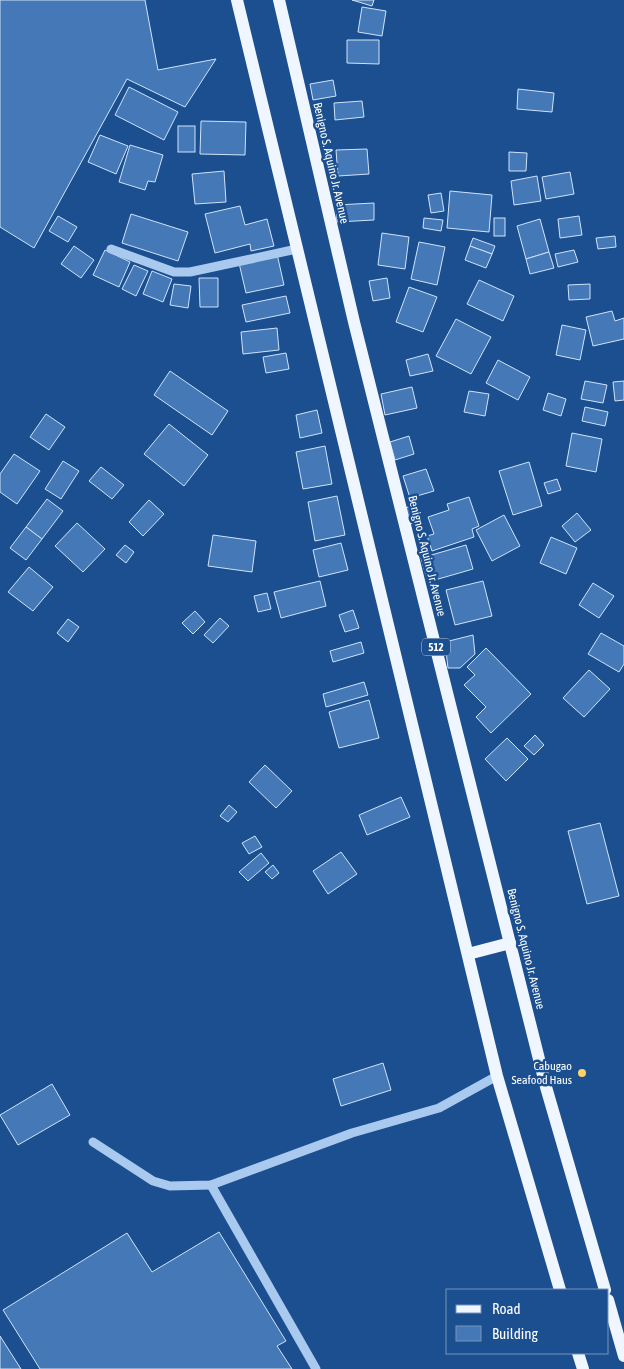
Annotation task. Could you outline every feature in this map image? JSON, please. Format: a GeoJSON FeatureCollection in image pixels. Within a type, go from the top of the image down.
{"type":"FeatureCollection","features":[{"type":"Feature","properties":{"kind":"main road"},"geometry":{"type":"LineString","coordinates":[[236,0],[497,1076],[560,1289]]}},
{"type":"Feature","properties":{"kind":"main road","name":"Benigno S. Aquino Jr. Avenue"},"geometry":{"type":"LineString","coordinates":[[279,0],[354,322],[546,1087],[605,1289]]}},
{"type":"Feature","properties":{"kind":"main road"},"geometry":{"type":"LineString","coordinates":[[468,954],[510,943]]}},
{"type":"Feature","properties":{"kind":"main road"},"geometry":{"type":"LineString","coordinates":[[609,1304],[624,1356]]}},
{"type":"Feature","properties":{"kind":"main road"},"geometry":{"type":"LineString","coordinates":[[578,1354],[583,1369]]}},
{"type":"Feature","properties":{"kind":"street"},"geometry":{"type":"LineString","coordinates":[[111,248],[174,272],[190,272],[297,249]]}},
{"type":"Feature","properties":{"kind":"street"},"geometry":{"type":"LineString","coordinates":[[93,1142],[153,1181],[170,1186],[211,1185],[352,1133],[440,1108],[497,1076]]}},
{"type":"Feature","properties":{"kind":"street"},"geometry":{"type":"LineString","coordinates":[[211,1185],[316,1369]]}},
{"type":"Feature","properties":{"kind":"building"},"geometry":{"type":"Polygon","coordinates":[[[0,0],[145,0],[158,70],[216,59],[185,107],[127,79],[34,248],[0,227],[0,0]]]}},
{"type":"Feature","properties":{"kind":"building"},"geometry":{"type":"Polygon","coordinates":[[[352,0],[374,0],[372,6],[352,0]]]}},
{"type":"Feature","properties":{"kind":"building"},"geometry":{"type":"Polygon","coordinates":[[[362,7],[386,11],[382,36],[358,32],[362,7]]]}},
{"type":"Feature","properties":{"kind":"building"},"geometry":{"type":"Polygon","coordinates":[[[347,40],[379,40],[379,64],[347,63],[347,40]]]}},
{"type":"Feature","properties":{"kind":"building"},"geometry":{"type":"Polygon","coordinates":[[[333,80],[336,96],[313,100],[310,84],[333,80]]]}},
{"type":"Feature","properties":{"kind":"building"},"geometry":{"type":"Polygon","coordinates":[[[129,87],[178,112],[164,140],[115,115],[129,87]]]}},
{"type":"Feature","properties":{"kind":"building"},"geometry":{"type":"Polygon","coordinates":[[[518,89],[554,93],[552,112],[517,109],[518,89]]]}},
{"type":"Feature","properties":{"kind":"building"},"geometry":{"type":"Polygon","coordinates":[[[362,101],[364,117],[335,120],[334,103],[362,101]]]}},
{"type":"Feature","properties":{"kind":"building"},"geometry":{"type":"Polygon","coordinates":[[[201,121],[246,122],[245,155],[200,154],[201,121]]]}},
{"type":"Feature","properties":{"kind":"building"},"geometry":{"type":"Polygon","coordinates":[[[178,126],[195,126],[195,152],[178,152],[178,126]]]}},
{"type":"Feature","properties":{"kind":"building"},"geometry":{"type":"Polygon","coordinates":[[[100,135],[128,146],[116,174],[88,162],[100,135]]]}},
{"type":"Feature","properties":{"kind":"building"},"geometry":{"type":"Polygon","coordinates":[[[130,145],[163,155],[155,182],[148,181],[145,190],[119,182],[130,145]]]}},
{"type":"Feature","properties":{"kind":"building"},"geometry":{"type":"Polygon","coordinates":[[[367,149],[369,174],[338,176],[336,150],[367,149]]]}},
{"type":"Feature","properties":{"kind":"building"},"geometry":{"type":"Polygon","coordinates":[[[509,152],[527,153],[526,171],[509,171],[509,152]]]}},
{"type":"Feature","properties":{"kind":"building"},"geometry":{"type":"Polygon","coordinates":[[[224,171],[226,202],[195,204],[192,174],[224,171]]]}},
{"type":"Feature","properties":{"kind":"building"},"geometry":{"type":"Polygon","coordinates":[[[570,172],[574,194],[546,199],[542,177],[570,172]]]}},
{"type":"Feature","properties":{"kind":"building"},"geometry":{"type":"Polygon","coordinates":[[[537,176],[541,201],[514,205],[511,181],[537,176]]]}},
{"type":"Feature","properties":{"kind":"building"},"geometry":{"type":"Polygon","coordinates":[[[450,191],[492,195],[489,232],[447,228],[450,191]]]}},
{"type":"Feature","properties":{"kind":"building"},"geometry":{"type":"Polygon","coordinates":[[[441,193],[444,211],[431,213],[428,195],[441,193]]]}},
{"type":"Feature","properties":{"kind":"building"},"geometry":{"type":"Polygon","coordinates":[[[374,203],[374,220],[337,222],[336,205],[374,203]]]}},
{"type":"Feature","properties":{"kind":"building"},"geometry":{"type":"Polygon","coordinates":[[[240,206],[245,225],[267,219],[274,246],[251,251],[250,244],[215,253],[205,214],[240,206]]]}},
{"type":"Feature","properties":{"kind":"building"},"geometry":{"type":"Polygon","coordinates":[[[131,214],[188,232],[178,261],[122,243],[131,214]]]}},
{"type":"Feature","properties":{"kind":"building"},"geometry":{"type":"Polygon","coordinates":[[[58,216],[77,227],[68,242],[49,231],[58,216]]]}},
{"type":"Feature","properties":{"kind":"building"},"geometry":{"type":"Polygon","coordinates":[[[579,216],[582,235],[560,238],[558,219],[579,216]]]}},
{"type":"Feature","properties":{"kind":"building"},"geometry":{"type":"Polygon","coordinates":[[[424,218],[443,220],[441,231],[423,228],[424,218]]]}},
{"type":"Feature","properties":{"kind":"building"},"geometry":{"type":"Polygon","coordinates":[[[494,218],[505,218],[505,236],[494,236],[494,218]]]}},
{"type":"Feature","properties":{"kind":"building"},"geometry":{"type":"Polygon","coordinates":[[[540,219],[549,252],[526,259],[517,226],[540,219]]]}},
{"type":"Feature","properties":{"kind":"building"},"geometry":{"type":"Polygon","coordinates":[[[382,233],[409,237],[405,269],[378,265],[382,233]]]}},
{"type":"Feature","properties":{"kind":"building"},"geometry":{"type":"Polygon","coordinates":[[[615,236],[616,247],[598,249],[596,238],[615,236]]]}},
{"type":"Feature","properties":{"kind":"building"},"geometry":{"type":"Polygon","coordinates":[[[473,238],[495,246],[492,254],[470,246],[473,238]]]}},
{"type":"Feature","properties":{"kind":"building"},"geometry":{"type":"Polygon","coordinates":[[[419,242],[445,247],[437,285],[411,279],[419,242]]]}},
{"type":"Feature","properties":{"kind":"building"},"geometry":{"type":"Polygon","coordinates":[[[74,246],[94,260],[81,278],[61,264],[74,246]]]}},
{"type":"Feature","properties":{"kind":"building"},"geometry":{"type":"Polygon","coordinates":[[[470,246],[492,254],[486,268],[465,260],[470,246]]]}},
{"type":"Feature","properties":{"kind":"building"},"geometry":{"type":"Polygon","coordinates":[[[105,250],[130,262],[119,287],[93,275],[105,250]]]}},
{"type":"Feature","properties":{"kind":"building"},"geometry":{"type":"Polygon","coordinates":[[[574,250],[578,262],[558,267],[555,254],[574,250]]]}},
{"type":"Feature","properties":{"kind":"building"},"geometry":{"type":"Polygon","coordinates":[[[549,252],[554,268],[530,274],[526,259],[549,252]]]}},
{"type":"Feature","properties":{"kind":"building"},"geometry":{"type":"Polygon","coordinates":[[[277,254],[284,285],[246,293],[239,263],[277,254]]]}},
{"type":"Feature","properties":{"kind":"building"},"geometry":{"type":"Polygon","coordinates":[[[134,265],[148,271],[136,296],[122,289],[134,265]]]}},
{"type":"Feature","properties":{"kind":"building"},"geometry":{"type":"Polygon","coordinates":[[[152,271],[172,279],[163,302],[143,294],[152,271]]]}},
{"type":"Feature","properties":{"kind":"building"},"geometry":{"type":"Polygon","coordinates":[[[199,278],[218,278],[218,307],[200,307],[199,278]]]}},
{"type":"Feature","properties":{"kind":"building"},"geometry":{"type":"Polygon","coordinates":[[[387,278],[390,298],[373,301],[369,281],[387,278]]]}},
{"type":"Feature","properties":{"kind":"building"},"geometry":{"type":"Polygon","coordinates":[[[479,280],[514,296],[503,321],[467,304],[479,280]]]}},
{"type":"Feature","properties":{"kind":"building"},"geometry":{"type":"Polygon","coordinates":[[[174,284],[191,286],[188,308],[170,305],[174,284]]]}},
{"type":"Feature","properties":{"kind":"building"},"geometry":{"type":"Polygon","coordinates":[[[590,284],[590,299],[569,300],[568,285],[590,284]]]}},
{"type":"Feature","properties":{"kind":"building"},"geometry":{"type":"Polygon","coordinates":[[[409,287],[437,297],[423,332],[396,322],[409,287]]]}},
{"type":"Feature","properties":{"kind":"building"},"geometry":{"type":"Polygon","coordinates":[[[286,296],[290,313],[246,322],[242,305],[286,296]]]}},
{"type":"Feature","properties":{"kind":"building"},"geometry":{"type":"Polygon","coordinates":[[[612,311],[615,321],[624,318],[624,339],[593,346],[586,317],[612,311]]]}},
{"type":"Feature","properties":{"kind":"building"},"geometry":{"type":"Polygon","coordinates":[[[456,319],[491,337],[471,374],[436,356],[456,319]]]}},
{"type":"Feature","properties":{"kind":"building"},"geometry":{"type":"Polygon","coordinates":[[[562,325],[586,330],[580,360],[556,355],[562,325]]]}},
{"type":"Feature","properties":{"kind":"building"},"geometry":{"type":"Polygon","coordinates":[[[277,328],[279,350],[243,354],[241,332],[277,328]]]}},
{"type":"Feature","properties":{"kind":"building"},"geometry":{"type":"Polygon","coordinates":[[[286,353],[289,369],[266,373],[263,357],[286,353]]]}},
{"type":"Feature","properties":{"kind":"building"},"geometry":{"type":"Polygon","coordinates":[[[428,354],[433,371],[410,376],[406,360],[428,354]]]}},
{"type":"Feature","properties":{"kind":"building"},"geometry":{"type":"Polygon","coordinates":[[[498,360],[530,377],[518,400],[486,383],[498,360]]]}},
{"type":"Feature","properties":{"kind":"building"},"geometry":{"type":"Polygon","coordinates":[[[170,371],[228,411],[212,435],[154,395],[170,371]]]}},
{"type":"Feature","properties":{"kind":"building"},"geometry":{"type":"Polygon","coordinates":[[[585,381],[607,385],[603,403],[581,399],[585,381]]]}},
{"type":"Feature","properties":{"kind":"building"},"geometry":{"type":"Polygon","coordinates":[[[624,381],[624,400],[615,401],[613,382],[624,381]]]}},
{"type":"Feature","properties":{"kind":"building"},"geometry":{"type":"Polygon","coordinates":[[[412,387],[417,408],[385,415],[381,394],[412,387]]]}},
{"type":"Feature","properties":{"kind":"building"},"geometry":{"type":"Polygon","coordinates":[[[469,391],[489,394],[485,416],[464,412],[469,391]]]}},
{"type":"Feature","properties":{"kind":"building"},"geometry":{"type":"Polygon","coordinates":[[[548,393],[566,399],[561,416],[543,410],[548,393]]]}},
{"type":"Feature","properties":{"kind":"building"},"geometry":{"type":"Polygon","coordinates":[[[585,407],[608,412],[605,426],[582,421],[585,407]]]}},
{"type":"Feature","properties":{"kind":"building"},"geometry":{"type":"Polygon","coordinates":[[[317,410],[322,433],[300,438],[296,415],[317,410]]]}},
{"type":"Feature","properties":{"kind":"building"},"geometry":{"type":"Polygon","coordinates":[[[46,414],[65,427],[49,450],[30,437],[46,414]]]}},
{"type":"Feature","properties":{"kind":"building"},"geometry":{"type":"Polygon","coordinates":[[[169,424],[208,455],[184,486],[144,454],[169,424]]]}},
{"type":"Feature","properties":{"kind":"building"},"geometry":{"type":"Polygon","coordinates":[[[572,433],[602,439],[596,472],[566,466],[572,433]]]}},
{"type":"Feature","properties":{"kind":"building"},"geometry":{"type":"Polygon","coordinates":[[[409,436],[414,454],[395,460],[390,442],[409,436]]]}},
{"type":"Feature","properties":{"kind":"building"},"geometry":{"type":"Polygon","coordinates":[[[325,446],[332,484],[303,489],[296,452],[325,446]]]}},
{"type":"Feature","properties":{"kind":"building"},"geometry":{"type":"Polygon","coordinates":[[[14,454],[40,471],[17,504],[0,492],[0,474],[14,454]]]}},
{"type":"Feature","properties":{"kind":"building"},"geometry":{"type":"Polygon","coordinates":[[[63,461],[79,471],[61,499],[45,489],[63,461]]]}},
{"type":"Feature","properties":{"kind":"building"},"geometry":{"type":"Polygon","coordinates":[[[529,462],[542,506],[513,515],[499,471],[529,462]]]}},
{"type":"Feature","properties":{"kind":"building"},"geometry":{"type":"Polygon","coordinates":[[[101,467],[124,485],[112,499],[89,481],[101,467]]]}},
{"type":"Feature","properties":{"kind":"building"},"geometry":{"type":"Polygon","coordinates":[[[426,469],[434,491],[410,498],[403,476],[426,469]]]}},
{"type":"Feature","properties":{"kind":"building"},"geometry":{"type":"Polygon","coordinates":[[[557,479],[561,490],[548,494],[544,483],[557,479]]]}},
{"type":"Feature","properties":{"kind":"building"},"geometry":{"type":"Polygon","coordinates":[[[337,496],[345,535],[315,541],[308,502],[337,496]]]}},
{"type":"Feature","properties":{"kind":"building"},"geometry":{"type":"Polygon","coordinates":[[[469,497],[479,526],[472,529],[474,537],[432,551],[427,536],[434,534],[428,517],[449,510],[447,504],[469,497]]]}},
{"type":"Feature","properties":{"kind":"building"},"geometry":{"type":"Polygon","coordinates":[[[47,499],[63,511],[42,539],[26,527],[47,499]]]}},
{"type":"Feature","properties":{"kind":"building"},"geometry":{"type":"Polygon","coordinates":[[[149,500],[164,514],[143,536],[129,522],[149,500]]]}},
{"type":"Feature","properties":{"kind":"building"},"geometry":{"type":"Polygon","coordinates":[[[414,505],[420,521],[407,525],[402,509],[414,505]]]}},
{"type":"Feature","properties":{"kind":"building"},"geometry":{"type":"Polygon","coordinates":[[[577,513],[591,530],[575,542],[562,526],[577,513]]]}},
{"type":"Feature","properties":{"kind":"building"},"geometry":{"type":"Polygon","coordinates":[[[504,515],[520,546],[492,561],[476,530],[504,515]]]}},
{"type":"Feature","properties":{"kind":"building"},"geometry":{"type":"Polygon","coordinates":[[[77,523],[105,549],[83,572],[55,546],[77,523]]]}},
{"type":"Feature","properties":{"kind":"building"},"geometry":{"type":"Polygon","coordinates":[[[26,527],[42,539],[26,560],[10,548],[26,527]]]}},
{"type":"Feature","properties":{"kind":"building"},"geometry":{"type":"Polygon","coordinates":[[[213,535],[256,541],[252,572],[208,566],[213,535]]]}},
{"type":"Feature","properties":{"kind":"building"},"geometry":{"type":"Polygon","coordinates":[[[551,537],[577,548],[566,574],[540,563],[551,537]]]}},
{"type":"Feature","properties":{"kind":"building"},"geometry":{"type":"Polygon","coordinates":[[[341,543],[348,570],[319,577],[313,550],[341,543]]]}},
{"type":"Feature","properties":{"kind":"building"},"geometry":{"type":"Polygon","coordinates":[[[125,545],[134,552],[126,563],[116,555],[125,545]]]}},
{"type":"Feature","properties":{"kind":"building"},"geometry":{"type":"Polygon","coordinates":[[[466,545],[473,569],[428,582],[421,558],[466,545]]]}},
{"type":"Feature","properties":{"kind":"building"},"geometry":{"type":"Polygon","coordinates":[[[29,567],[53,587],[33,611],[8,592],[29,567]]]}},
{"type":"Feature","properties":{"kind":"building"},"geometry":{"type":"Polygon","coordinates":[[[320,581],[326,606],[281,618],[274,592],[320,581]]]}},
{"type":"Feature","properties":{"kind":"building"},"geometry":{"type":"Polygon","coordinates":[[[483,581],[492,616],[455,625],[446,590],[483,581]]]}},
{"type":"Feature","properties":{"kind":"building"},"geometry":{"type":"Polygon","coordinates":[[[593,583],[614,596],[599,618],[579,605],[593,583]]]}},
{"type":"Feature","properties":{"kind":"building"},"geometry":{"type":"Polygon","coordinates":[[[267,593],[271,609],[258,612],[254,596],[267,593]]]}},
{"type":"Feature","properties":{"kind":"building"},"geometry":{"type":"Polygon","coordinates":[[[353,610],[359,628],[345,632],[339,615],[353,610]]]}},
{"type":"Feature","properties":{"kind":"building"},"geometry":{"type":"Polygon","coordinates":[[[195,611],[205,622],[193,634],[182,623],[195,611]]]}},
{"type":"Feature","properties":{"kind":"building"},"geometry":{"type":"Polygon","coordinates":[[[220,618],[229,626],[213,643],[204,635],[220,618]]]}},
{"type":"Feature","properties":{"kind":"building"},"geometry":{"type":"Polygon","coordinates":[[[68,619],[79,627],[68,642],[57,633],[68,619]]]}},
{"type":"Feature","properties":{"kind":"building"},"geometry":{"type":"Polygon","coordinates":[[[601,633],[624,646],[624,664],[619,672],[588,654],[601,633]]]}},
{"type":"Feature","properties":{"kind":"building"},"geometry":{"type":"Polygon","coordinates":[[[473,635],[475,654],[460,668],[448,668],[445,642],[473,635]]]}},
{"type":"Feature","properties":{"kind":"building"},"geometry":{"type":"Polygon","coordinates":[[[361,642],[364,653],[333,662],[330,651],[361,642]]]}},
{"type":"Feature","properties":{"kind":"building"},"geometry":{"type":"Polygon","coordinates":[[[486,648],[531,694],[491,733],[476,717],[486,707],[464,685],[475,675],[467,667],[486,648]]]}},
{"type":"Feature","properties":{"kind":"building"},"geometry":{"type":"Polygon","coordinates":[[[589,670],[610,689],[584,717],[563,698],[589,670]]]}},
{"type":"Feature","properties":{"kind":"building"},"geometry":{"type":"Polygon","coordinates":[[[364,682],[368,695],[326,707],[323,694],[364,682]]]}},
{"type":"Feature","properties":{"kind":"building"},"geometry":{"type":"Polygon","coordinates":[[[369,700],[379,738],[339,748],[329,712],[369,700]]]}},
{"type":"Feature","properties":{"kind":"building"},"geometry":{"type":"Polygon","coordinates":[[[535,735],[544,745],[534,755],[524,746],[535,735]]]}},
{"type":"Feature","properties":{"kind":"building"},"geometry":{"type":"Polygon","coordinates":[[[507,738],[528,759],[506,781],[485,759],[507,738]]]}},
{"type":"Feature","properties":{"kind":"building"},"geometry":{"type":"Polygon","coordinates":[[[265,765],[292,791],[276,808],[249,782],[265,765]]]}},
{"type":"Feature","properties":{"kind":"building"},"geometry":{"type":"Polygon","coordinates":[[[401,797],[410,817],[367,835],[359,815],[401,797]]]}},
{"type":"Feature","properties":{"kind":"building"},"geometry":{"type":"Polygon","coordinates":[[[229,805],[237,812],[228,822],[220,816],[229,805]]]}},
{"type":"Feature","properties":{"kind":"building"},"geometry":{"type":"Polygon","coordinates":[[[600,823],[619,896],[587,904],[568,831],[600,823]]]}},
{"type":"Feature","properties":{"kind":"building"},"geometry":{"type":"Polygon","coordinates":[[[255,836],[262,847],[249,854],[242,843],[255,836]]]}},
{"type":"Feature","properties":{"kind":"building"},"geometry":{"type":"Polygon","coordinates":[[[341,852],[357,874],[328,894],[313,871],[341,852]]]}},
{"type":"Feature","properties":{"kind":"building"},"geometry":{"type":"Polygon","coordinates":[[[261,853],[269,863],[248,881],[239,872],[261,853]]]}},
{"type":"Feature","properties":{"kind":"building"},"geometry":{"type":"Polygon","coordinates":[[[273,865],[279,873],[272,879],[265,872],[273,865]]]}},
{"type":"Feature","properties":{"kind":"building"},"geometry":{"type":"Polygon","coordinates":[[[383,1063],[391,1090],[341,1106],[333,1079],[383,1063]]]}},
{"type":"Feature","properties":{"kind":"building"},"geometry":{"type":"Polygon","coordinates":[[[52,1084],[70,1115],[18,1145],[0,1115],[52,1084]]]}},
{"type":"Feature","properties":{"kind":"building"},"geometry":{"type":"Polygon","coordinates":[[[219,1232],[286,1341],[277,1346],[292,1369],[40,1369],[3,1310],[127,1233],[152,1272],[219,1232]]]}},
{"type":"Feature","properties":{"kind":"building"},"geometry":{"type":"Polygon","coordinates":[[[0,1336],[21,1369],[0,1369],[0,1336]]]}},
{"type":"Feature","properties":{"kind":"place","name":"Cabugao Seafood Haus"},"geometry":{"type":"Point","coordinates":[582,1073]}}]}
